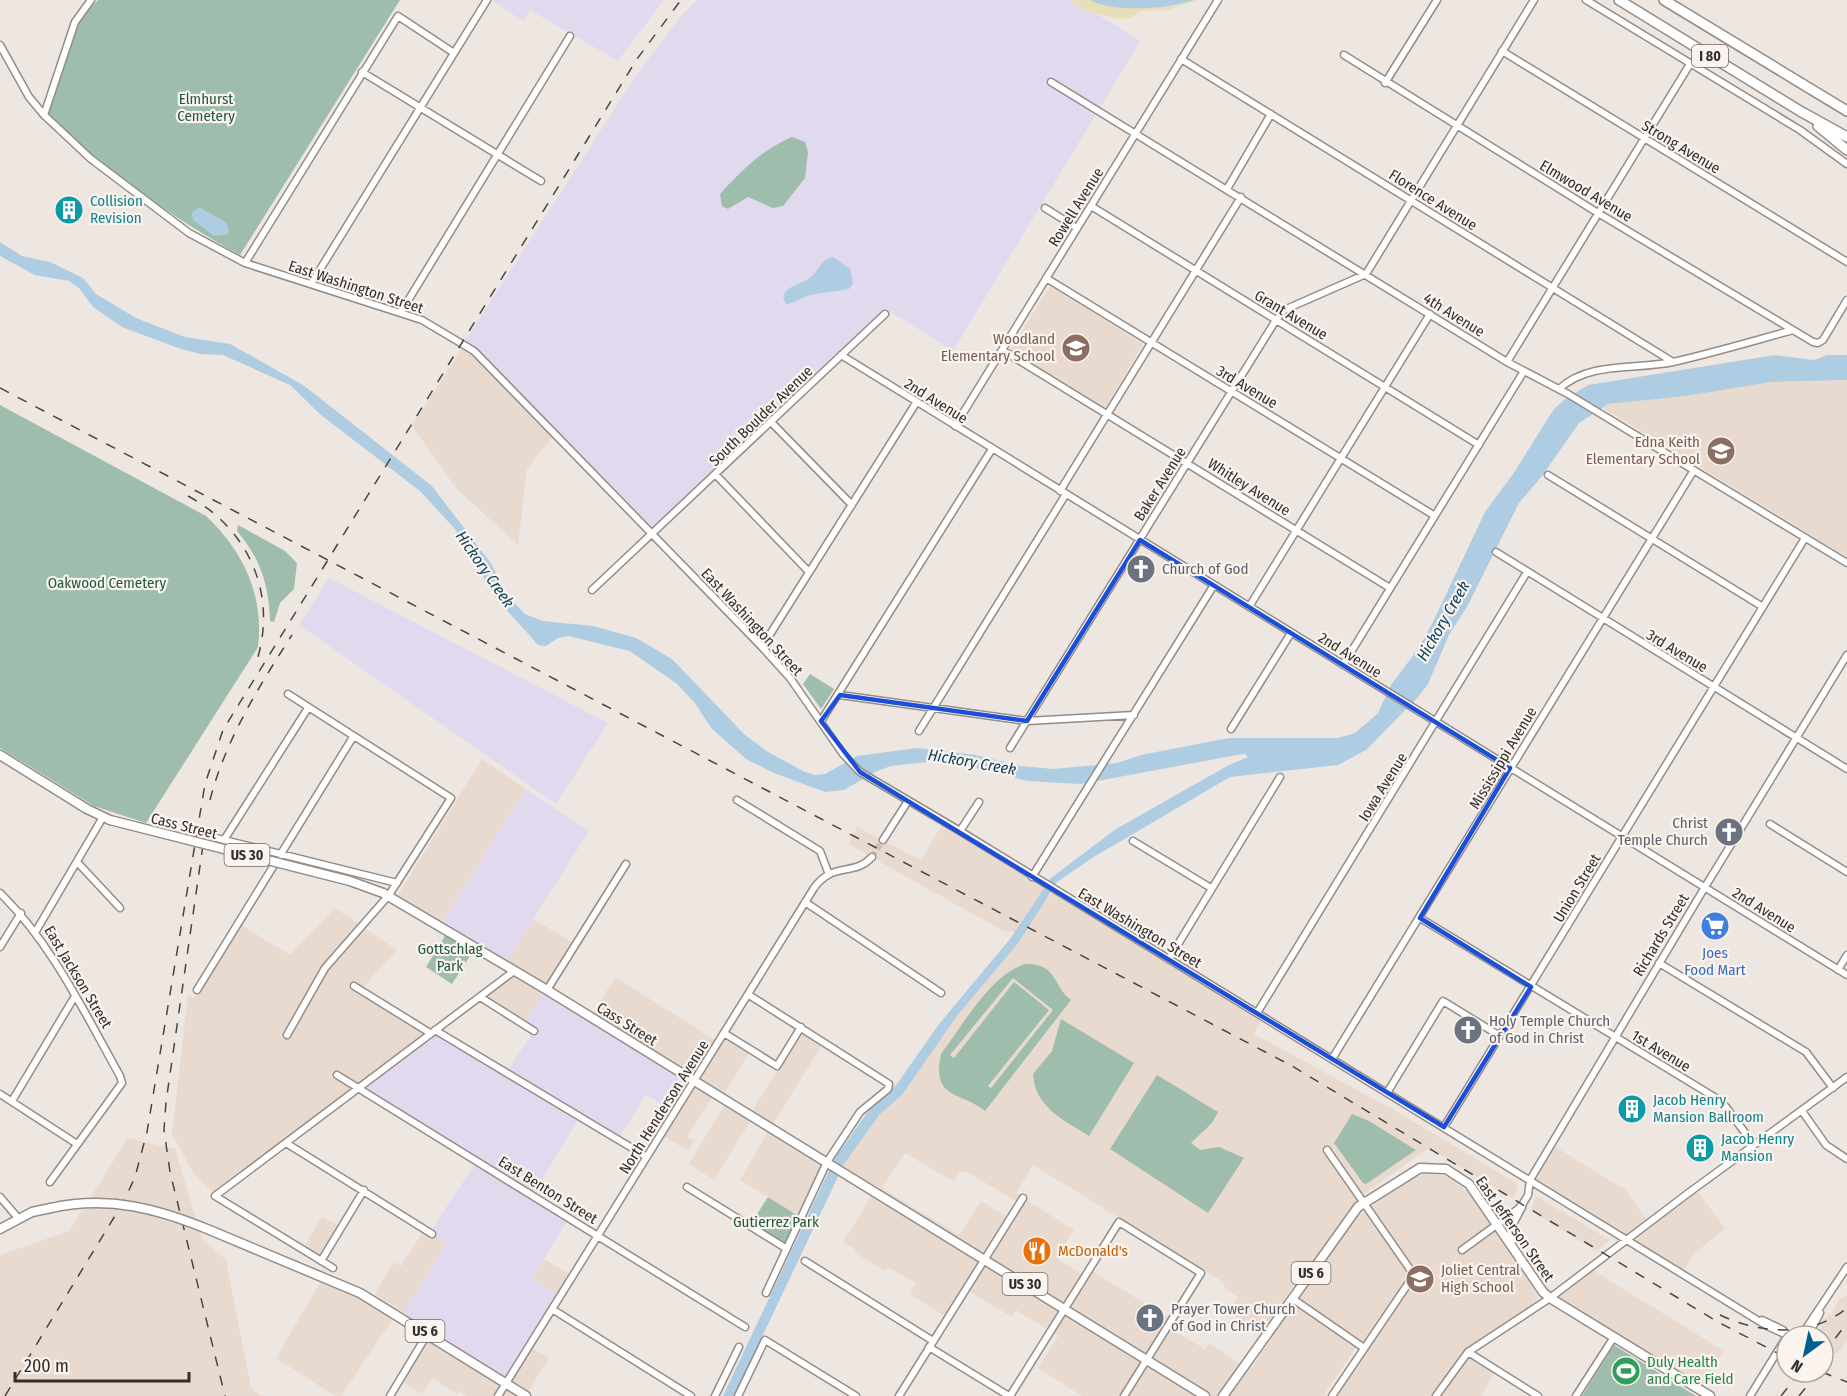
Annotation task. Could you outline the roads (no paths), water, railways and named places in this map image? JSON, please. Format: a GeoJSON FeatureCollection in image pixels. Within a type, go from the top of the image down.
{"type":"FeatureCollection","features":[{"type":"Feature","properties":{"kind":"highway","name":"I 80"},"geometry":{"type":"LineString","coordinates":[[1619,0],[1800,111],[1847,137]]}},
{"type":"Feature","properties":{"kind":"highway","name":"I 80"},"geometry":{"type":"LineString","coordinates":[[1664,0],[1847,110]]}},
{"type":"Feature","properties":{"kind":"highway"},"geometry":{"type":"LineString","coordinates":[[1800,111],[1847,150]]}},
{"type":"Feature","properties":{"kind":"main road","name":"Cass Street"},"geometry":{"type":"LineString","coordinates":[[0,755],[107,819],[350,881],[386,894],[844,1172],[1205,1396]]}},
{"type":"Feature","properties":{"kind":"main road","name":"East Jefferson Street"},"geometry":{"type":"LineString","coordinates":[[1363,1203],[1416,1169],[1435,1167],[1456,1174],[1474,1191],[1543,1292],[1710,1396]]}},
{"type":"Feature","properties":{"kind":"main road","name":"US 6"},"geometry":{"type":"LineString","coordinates":[[0,1229],[18,1218],[51,1208],[86,1202],[132,1205],[163,1212],[341,1284],[383,1305],[526,1396]]}},
{"type":"Feature","properties":{"kind":"main road","name":"US 6"},"geometry":{"type":"LineString","coordinates":[[1223,1396],[1347,1220],[1363,1203]]}},
{"type":"Feature","properties":{"kind":"main road"},"geometry":{"type":"LineString","coordinates":[[1511,1245],[1510,1230],[1521,1207]]}},
{"type":"Feature","properties":{"kind":"street"},"geometry":{"type":"LineString","coordinates":[[44,115],[75,22],[91,0]]}},
{"type":"Feature","properties":{"kind":"street"},"geometry":{"type":"LineString","coordinates":[[312,284],[486,0]]}},
{"type":"Feature","properties":{"kind":"street","name":"Rowell Avenue"},"geometry":{"type":"LineString","coordinates":[[955,426],[1218,0]]}},
{"type":"Feature","properties":{"kind":"street"},"geometry":{"type":"LineString","coordinates":[[1385,82],[1437,0]]}},
{"type":"Feature","properties":{"kind":"street"},"geometry":{"type":"LineString","coordinates":[[1366,274],[1534,0]]}},
{"type":"Feature","properties":{"kind":"street"},"geometry":{"type":"LineString","coordinates":[[1586,0],[1800,130],[1847,164]]}},
{"type":"Feature","properties":{"kind":"street"},"geometry":{"type":"LineString","coordinates":[[245,263],[398,16],[454,53]]}},
{"type":"Feature","properties":{"kind":"street"},"geometry":{"type":"LineString","coordinates":[[401,312],[570,36]]}},
{"type":"Feature","properties":{"kind":"street","name":"East Washington Street"},"geometry":{"type":"LineString","coordinates":[[0,45],[29,97],[44,115],[91,159],[189,233],[245,263],[401,312],[440,329],[485,361],[762,646],[790,678],[843,754],[871,780],[960,831],[1530,1180],[1759,1319],[1775,1326]]}},
{"type":"Feature","properties":{"kind":"street","name":"Strong Avenue"},"geometry":{"type":"LineString","coordinates":[[1502,51],[1847,262]]}},
{"type":"Feature","properties":{"kind":"street","name":"Elmwood Avenue"},"geometry":{"type":"LineString","coordinates":[[1344,55],[1598,213],[1818,344],[1823,340],[1847,300]]}},
{"type":"Feature","properties":{"kind":"street","name":"Florence Avenue"},"geometry":{"type":"LineString","coordinates":[[1180,59],[1673,362]]}},
{"type":"Feature","properties":{"kind":"street"},"geometry":{"type":"LineString","coordinates":[[1507,362],[1690,64]]}},
{"type":"Feature","properties":{"kind":"street"},"geometry":{"type":"LineString","coordinates":[[362,72],[541,181]]}},
{"type":"Feature","properties":{"kind":"street","name":"4th Avenue"},"geometry":{"type":"LineString","coordinates":[[1051,82],[1507,362],[1559,388],[1847,563]]}},
{"type":"Feature","properties":{"kind":"street"},"geometry":{"type":"LineString","coordinates":[[1227,189],[1271,114]]}},
{"type":"Feature","properties":{"kind":"street"},"geometry":{"type":"LineString","coordinates":[[918,731],[1063,493],[1107,414],[1241,197]]}},
{"type":"Feature","properties":{"kind":"street","name":"Grant Avenue"},"geometry":{"type":"LineString","coordinates":[[1092,206],[1479,445]]}},
{"type":"Feature","properties":{"kind":"street"},"geometry":{"type":"LineString","coordinates":[[1045,208],[1077,228]]}},
{"type":"Feature","properties":{"kind":"street","name":"Baker Avenue"},"geometry":{"type":"LineString","coordinates":[[1010,748],[1276,320],[1284,310],[1366,274]]}},
{"type":"Feature","properties":{"kind":"street","name":"3rd Avenue"},"geometry":{"type":"LineString","coordinates":[[1046,278],[1435,516]]}},
{"type":"Feature","properties":{"kind":"street","name":"South Boulder Avenue"},"geometry":{"type":"LineString","coordinates":[[592,590],[716,476],[885,314]]}},
{"type":"Feature","properties":{"kind":"street"},"geometry":{"type":"LineString","coordinates":[[1249,607],[1430,314]]}},
{"type":"Feature","properties":{"kind":"street"},"geometry":{"type":"LineString","coordinates":[[1559,388],[1571,378],[1595,370],[1673,362],[1793,330]]}},
{"type":"Feature","properties":{"kind":"street","name":"Whitley Avenue"},"geometry":{"type":"LineString","coordinates":[[1002,350],[1390,588]]}},
{"type":"Feature","properties":{"kind":"street","name":"2nd Avenue"},"geometry":{"type":"LineString","coordinates":[[842,356],[1847,975]]}},
{"type":"Feature","properties":{"kind":"street"},"geometry":{"type":"LineString","coordinates":[[1343,664],[1524,371]]}},
{"type":"Feature","properties":{"kind":"street"},"geometry":{"type":"LineString","coordinates":[[762,646],[916,403]]}},
{"type":"Feature","properties":{"kind":"street"},"geometry":{"type":"LineString","coordinates":[[771,422],[852,505]]}},
{"type":"Feature","properties":{"kind":"street"},"geometry":{"type":"LineString","coordinates":[[821,722],[992,449]]}},
{"type":"Feature","properties":{"kind":"street","name":"Mississippi Avenue"},"geometry":{"type":"LineString","coordinates":[[1332,1059],[1694,470]]}},
{"type":"Feature","properties":{"kind":"street"},"geometry":{"type":"LineString","coordinates":[[1548,475],[1763,607]]}},
{"type":"Feature","properties":{"kind":"street"},"geometry":{"type":"LineString","coordinates":[[716,476],[809,573]]}},
{"type":"Feature","properties":{"kind":"street","name":"Union Street"},"geometry":{"type":"LineString","coordinates":[[1444,1127],[1805,538]]}},
{"type":"Feature","properties":{"kind":"street","name":"3rd Avenue"},"geometry":{"type":"LineString","coordinates":[[1496,552],[1602,620],[1847,769]]}},
{"type":"Feature","properties":{"kind":"street","name":"Iowa Avenue"},"geometry":{"type":"LineString","coordinates":[[1257,1013],[1527,572]]}},
{"type":"Feature","properties":{"kind":"street"},"geometry":{"type":"LineString","coordinates":[[1032,877],[1214,585]]}},
{"type":"Feature","properties":{"kind":"street"},"geometry":{"type":"LineString","coordinates":[[1231,729],[1291,633]]}},
{"type":"Feature","properties":{"kind":"street","name":"Richards Street"},"geometry":{"type":"LineString","coordinates":[[1521,1207],[1528,1195],[1530,1180],[1614,1038],[1847,656]]}},
{"type":"Feature","properties":{"kind":"street"},"geometry":{"type":"LineString","coordinates":[[287,1035],[325,968],[397,883],[451,798],[288,694]]}},
{"type":"Feature","properties":{"kind":"street"},"geometry":{"type":"LineString","coordinates":[[840,695],[1027,721],[1134,715]]}},
{"type":"Feature","properties":{"kind":"street"},"geometry":{"type":"LineString","coordinates":[[224,840],[308,708]]}},
{"type":"Feature","properties":{"kind":"street"},"geometry":{"type":"LineString","coordinates":[[197,990],[353,737]]}},
{"type":"Feature","properties":{"kind":"street"},"geometry":{"type":"LineString","coordinates":[[1169,959],[1280,777]]}},
{"type":"Feature","properties":{"kind":"street"},"geometry":{"type":"LineString","coordinates":[[737,800],[820,851],[828,872],[857,867],[872,857]]}},
{"type":"Feature","properties":{"kind":"street"},"geometry":{"type":"LineString","coordinates":[[883,840],[908,801]]}},
{"type":"Feature","properties":{"kind":"street"},"geometry":{"type":"LineString","coordinates":[[960,831],[979,802]]}},
{"type":"Feature","properties":{"kind":"street"},"geometry":{"type":"LineString","coordinates":[[36,931],[107,819]]}},
{"type":"Feature","properties":{"kind":"street"},"geometry":{"type":"LineString","coordinates":[[1770,824],[1847,872]]}},
{"type":"Feature","properties":{"kind":"street"},"geometry":{"type":"LineString","coordinates":[[216,838],[397,883]]}},
{"type":"Feature","properties":{"kind":"street"},"geometry":{"type":"LineString","coordinates":[[1132,841],[1211,888]]}},
{"type":"Feature","properties":{"kind":"street"},"geometry":{"type":"LineString","coordinates":[[78,863],[120,908]]}},
{"type":"Feature","properties":{"kind":"street"},"geometry":{"type":"LineString","coordinates":[[547,990],[626,864]]}},
{"type":"Feature","properties":{"kind":"street","name":"North Henderson Avenue"},"geometry":{"type":"LineString","coordinates":[[498,1396],[805,902],[828,872]]}},
{"type":"Feature","properties":{"kind":"street","name":"East Jackson Street"},"geometry":{"type":"LineString","coordinates":[[0,893],[36,931],[120,1076],[122,1083],[99,1118],[77,1144]]}},
{"type":"Feature","properties":{"kind":"street"},"geometry":{"type":"LineString","coordinates":[[805,902],[941,993]]}},
{"type":"Feature","properties":{"kind":"street"},"geometry":{"type":"LineString","coordinates":[[0,947],[21,913]]}},
{"type":"Feature","properties":{"kind":"street","name":"1st Avenue"},"geometry":{"type":"LineString","coordinates":[[1420,918],[1716,1098],[1726,1107],[1754,1145]]}},
{"type":"Feature","properties":{"kind":"street"},"geometry":{"type":"LineString","coordinates":[[1838,970],[1847,955]]}},
{"type":"Feature","properties":{"kind":"street"},"geometry":{"type":"LineString","coordinates":[[1659,963],[1806,1052],[1833,1088]]}},
{"type":"Feature","properties":{"kind":"street"},"geometry":{"type":"LineString","coordinates":[[333,1268],[215,1196],[514,971]]}},
{"type":"Feature","properties":{"kind":"street"},"geometry":{"type":"LineString","coordinates":[[354,986],[647,1157]]}},
{"type":"Feature","properties":{"kind":"street"},"geometry":{"type":"LineString","coordinates":[[749,995],[890,1084],[888,1089],[860,1112],[827,1162],[766,1293]]}},
{"type":"Feature","properties":{"kind":"street"},"geometry":{"type":"LineString","coordinates":[[12,1101],[75,996]]}},
{"type":"Feature","properties":{"kind":"street"},"geometry":{"type":"LineString","coordinates":[[480,997],[534,1031]]}},
{"type":"Feature","properties":{"kind":"street"},"geometry":{"type":"LineString","coordinates":[[1387,1093],[1443,1001],[1500,1036]]}},
{"type":"Feature","properties":{"kind":"street"},"geometry":{"type":"LineString","coordinates":[[724,1033],[777,1066],[801,1027]]}},
{"type":"Feature","properties":{"kind":"street","name":"East Benton Street"},"geometry":{"type":"LineString","coordinates":[[338,1075],[745,1328]]}},
{"type":"Feature","properties":{"kind":"street"},"geometry":{"type":"LineString","coordinates":[[1436,1396],[1468,1352],[1550,1298],[1847,1077]]}},
{"type":"Feature","properties":{"kind":"street"},"geometry":{"type":"LineString","coordinates":[[0,1094],[77,1144],[50,1182]]}},
{"type":"Feature","properties":{"kind":"street"},"geometry":{"type":"LineString","coordinates":[[1802,1112],[1826,1145],[1847,1159]]}},
{"type":"Feature","properties":{"kind":"street"},"geometry":{"type":"LineString","coordinates":[[286,1143],[432,1234]]}},
{"type":"Feature","properties":{"kind":"street"},"geometry":{"type":"LineString","coordinates":[[1327,1150],[1414,1275],[1332,1396]]}},
{"type":"Feature","properties":{"kind":"street"},"geometry":{"type":"LineString","coordinates":[[687,1187],[786,1249]]}},
{"type":"Feature","properties":{"kind":"street"},"geometry":{"type":"LineString","coordinates":[[321,1261],[364,1190]]}},
{"type":"Feature","properties":{"kind":"street"},"geometry":{"type":"LineString","coordinates":[[0,1197],[18,1218]]}},
{"type":"Feature","properties":{"kind":"street"},"geometry":{"type":"LineString","coordinates":[[899,1396],[1023,1198]]}},
{"type":"Feature","properties":{"kind":"street"},"geometry":{"type":"LineString","coordinates":[[1462,1250],[1490,1232],[1497,1224],[1521,1207]]}},
{"type":"Feature","properties":{"kind":"street"},"geometry":{"type":"LineString","coordinates":[[805,1261],[1009,1396],[1119,1222],[1201,1273],[1124,1396]]}},
{"type":"Feature","properties":{"kind":"street"},"geometry":{"type":"LineString","coordinates":[[1814,1324],[1822,1306],[1847,1267]]}},
{"type":"Feature","properties":{"kind":"street"},"geometry":{"type":"LineString","coordinates":[[1293,1299],[1364,1348]]}},
{"type":"Feature","properties":{"kind":"street"},"geometry":{"type":"LineString","coordinates":[[552,1309],[691,1396]]}},
{"type":"Feature","properties":{"kind":"street"},"geometry":{"type":"LineString","coordinates":[[390,1396],[428,1333]]}},
{"type":"Feature","properties":{"kind":"street"},"geometry":{"type":"LineString","coordinates":[[1576,1396],[1614,1337]]}},
{"type":"Feature","properties":{"kind":"street"},"geometry":{"type":"LineString","coordinates":[[738,1396],[765,1340],[856,1396]]}},
{"type":"Feature","properties":{"kind":"street"},"geometry":{"type":"LineString","coordinates":[[715,1396],[739,1347]]}},
{"type":"Feature","properties":{"kind":"street"},"geometry":{"type":"LineString","coordinates":[[1468,1352],[1538,1396]]}},
{"type":"Feature","properties":{"kind":"street"},"geometry":{"type":"LineString","coordinates":[[1750,1396],[1775,1357]]}},
{"type":"Feature","properties":{"kind":"water"},"geometry":{"type":"Polygon","coordinates":[[[1091,0],[1193,0],[1170,6],[1126,8],[1112,7],[1091,0]]]}},
{"type":"Feature","properties":{"kind":"water"},"geometry":{"type":"Polygon","coordinates":[[[199,207],[227,223],[229,234],[214,236],[194,221],[191,213],[199,207]]]}},
{"type":"Feature","properties":{"kind":"water","name":"Hickory Creek"},"geometry":{"type":"Polygon","coordinates":[[[0,242],[22,256],[50,262],[83,278],[96,294],[136,318],[185,337],[230,344],[303,385],[432,486],[490,562],[508,596],[525,614],[543,621],[593,626],[636,638],[673,660],[745,735],[768,752],[815,775],[825,774],[857,756],[917,748],[975,755],[1020,766],[1054,769],[1117,763],[1141,755],[1229,738],[1338,738],[1355,733],[1378,713],[1391,685],[1418,649],[1432,624],[1485,512],[1513,474],[1554,409],[1564,400],[1588,385],[1775,355],[1814,360],[1827,355],[1847,355],[1847,380],[1771,382],[1686,396],[1608,404],[1579,423],[1542,476],[1519,503],[1468,605],[1449,635],[1428,684],[1366,750],[1338,765],[1230,777],[1092,858],[1057,882],[1019,942],[957,1016],[902,1095],[880,1114],[844,1164],[734,1396],[723,1396],[835,1158],[869,1110],[897,1084],[939,1024],[1010,939],[1051,878],[1116,829],[1229,765],[1248,757],[1245,754],[1237,755],[1081,784],[1027,781],[967,765],[935,761],[891,766],[877,771],[844,790],[825,792],[774,773],[746,759],[711,728],[695,703],[677,684],[630,651],[568,636],[558,638],[546,646],[538,645],[496,598],[455,529],[420,491],[321,415],[290,385],[223,355],[200,354],[181,349],[122,327],[93,307],[79,288],[69,281],[35,275],[0,256],[0,242]]]}},
{"type":"Feature","properties":{"kind":"water"},"geometry":{"type":"Polygon","coordinates":[[[833,257],[850,269],[853,283],[849,289],[810,295],[786,305],[783,296],[786,292],[811,277],[823,263],[833,257]]]}},
{"type":"Feature","properties":{"kind":"tunnel"},"geometry":{"type":"LineString","coordinates":[[872,857],[883,840]]}},
{"type":"Feature","properties":{"kind":"railway"},"geometry":{"type":"LineString","coordinates":[[5,1396],[124,1201],[135,1177],[147,1132],[205,784],[223,730],[637,59],[681,0]]}},
{"type":"Feature","properties":{"kind":"railway"},"geometry":{"type":"LineString","coordinates":[[0,388],[1292,1066],[1718,1322],[1775,1352]]}},
{"type":"Feature","properties":{"kind":"railway"},"geometry":{"type":"LineString","coordinates":[[188,496],[210,510],[228,527],[243,547],[254,569],[261,592],[264,616],[262,641],[255,666]]}},
{"type":"Feature","properties":{"kind":"railway"},"geometry":{"type":"LineString","coordinates":[[210,800],[224,756],[244,714],[292,635]]}},
{"type":"Feature","properties":{"kind":"railway"},"geometry":{"type":"LineString","coordinates":[[203,845],[166,1102],[164,1130],[170,1172],[225,1396]]}},
{"type":"Feature","properties":{"kind":"railway"},"geometry":{"type":"LineString","coordinates":[[1720,1315],[1752,1326],[1785,1330],[1818,1324],[1833,1318],[1847,1308]]}},
{"type":"Feature","properties":{"kind":"railway"},"geometry":{"type":"LineString","coordinates":[[1835,1338],[1847,1323]]}},
{"type":"Feature","properties":{"kind":"railway"},"geometry":{"type":"LineString","coordinates":[[1835,1377],[1847,1382]]}},
{"type":"Feature","properties":{"kind":"railway"},"geometry":{"type":"LineString","coordinates":[[1781,1396],[1790,1384]]}},
{"type":"Feature","properties":{"kind":"railway"},"geometry":{"type":"LineString","coordinates":[[1799,1396],[1808,1384]]}},
{"type":"Feature","properties":{"kind":"place","name":"Collision Revision"},"geometry":{"type":"Point","coordinates":[69,210]}},
{"type":"Feature","properties":{"kind":"place","name":"Woodland Elementary School"},"geometry":{"type":"Point","coordinates":[1076,348]}},
{"type":"Feature","properties":{"kind":"place","name":"Edna Keith Elementary School"},"geometry":{"type":"Point","coordinates":[1721,451]}},
{"type":"Feature","properties":{"kind":"place","name":"Church of God"},"geometry":{"type":"Point","coordinates":[1141,569]}},
{"type":"Feature","properties":{"kind":"place","name":"Christ Temple Church"},"geometry":{"type":"Point","coordinates":[1729,832]}},
{"type":"Feature","properties":{"kind":"place","name":"Joes Food Mart"},"geometry":{"type":"Point","coordinates":[1715,926]}},
{"type":"Feature","properties":{"kind":"place","name":"Holy Temple Church of God in Christ"},"geometry":{"type":"Point","coordinates":[1468,1030]}},
{"type":"Feature","properties":{"kind":"place","name":"Jacob Henry Mansion Ballroom"},"geometry":{"type":"Point","coordinates":[1632,1109]}},
{"type":"Feature","properties":{"kind":"place","name":"Jacob Henry Mansion"},"geometry":{"type":"Point","coordinates":[1700,1148]}},
{"type":"Feature","properties":{"kind":"place","name":"McDonald's"},"geometry":{"type":"Point","coordinates":[1037,1251]}},
{"type":"Feature","properties":{"kind":"place","name":"Joliet Central High School"},"geometry":{"type":"Point","coordinates":[1420,1279]}},
{"type":"Feature","properties":{"kind":"place","name":"Prayer Tower Church of God in Christ"},"geometry":{"type":"Point","coordinates":[1150,1318]}},
{"type":"Feature","properties":{"kind":"place","name":"Duly Health and Care Field"},"geometry":{"type":"Point","coordinates":[1626,1371]}},
{"type":"Feature","properties":{"kind":"park label","name":"Elmhurst Cemetery"},"geometry":{"type":"Point","coordinates":[206,108]}},
{"type":"Feature","properties":{"kind":"park label","name":"Oakwood Cemetery"},"geometry":{"type":"Point","coordinates":[107,583]}},
{"type":"Feature","properties":{"kind":"park label","name":"Gottschlag Park"},"geometry":{"type":"Point","coordinates":[450,958]}},
{"type":"Feature","properties":{"kind":"park label","name":"Gutierrez Park"},"geometry":{"type":"Point","coordinates":[776,1222]}}]}
